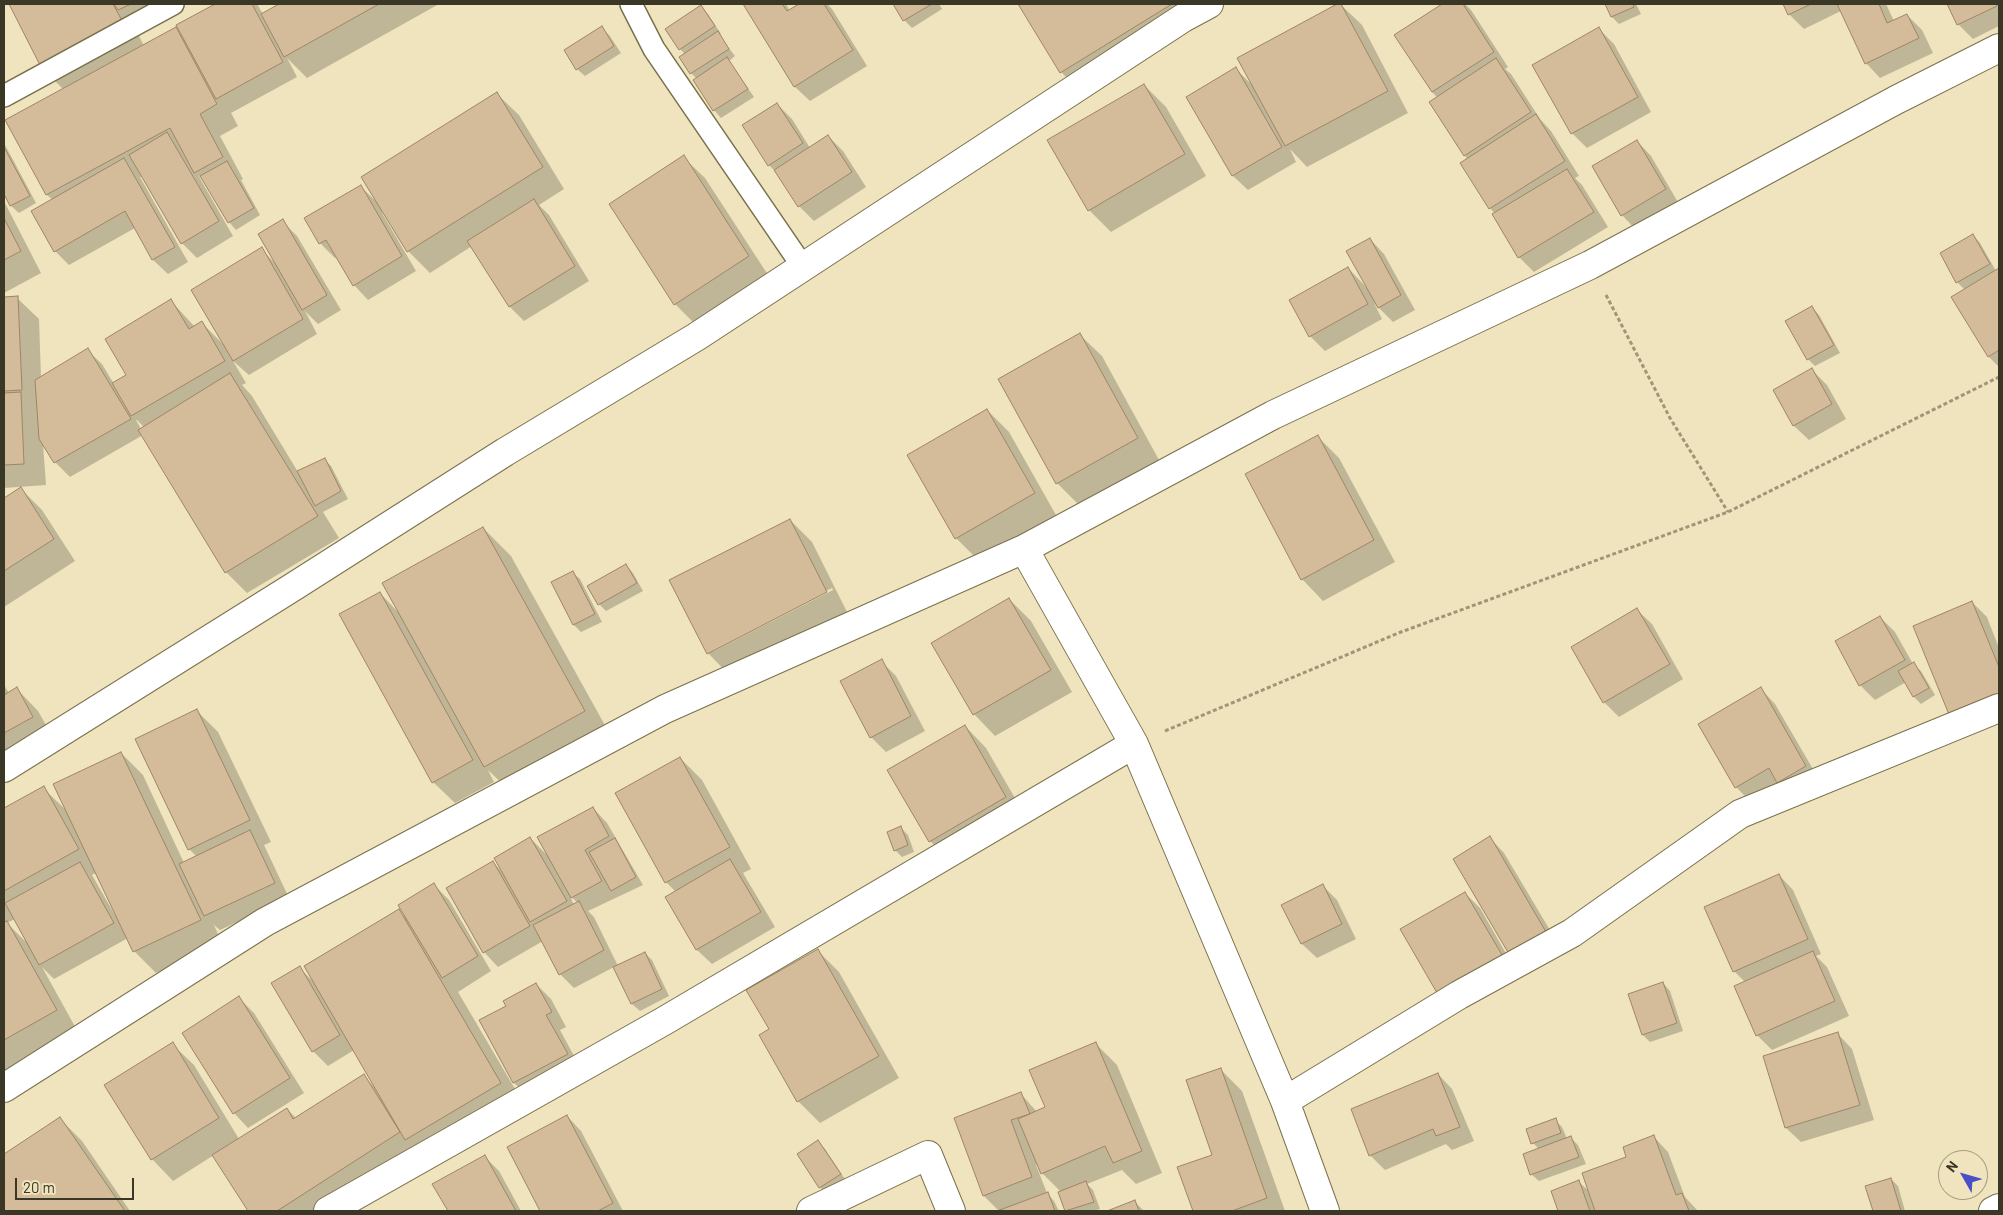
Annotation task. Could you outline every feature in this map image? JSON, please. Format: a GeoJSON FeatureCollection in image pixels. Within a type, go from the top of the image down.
{"type":"FeatureCollection","features":[{"type":"Feature","properties":{"kind":"street"},"geometry":{"type":"LineString","coordinates":[[4,768],[294,587],[505,452],[696,338],[1183,18],[1209,4]]}},
{"type":"Feature","properties":{"kind":"street"},"geometry":{"type":"LineString","coordinates":[[4,1088],[265,922],[665,709],[1024,549],[1273,415],[1590,265],[1887,105],[1999,48]]}},
{"type":"Feature","properties":{"kind":"street"},"geometry":{"type":"LineString","coordinates":[[1024,549],[1134,744],[1285,1101],[1325,1211]]}},
{"type":"Feature","properties":{"kind":"street"},"geometry":{"type":"LineString","coordinates":[[1285,1101],[1459,995],[1572,934],[1740,814],[1999,708]]}},
{"type":"Feature","properties":{"kind":"street"},"geometry":{"type":"LineString","coordinates":[[328,1211],[664,1021],[1134,744]]}},
{"type":"Feature","properties":{"kind":"street"},"geometry":{"type":"LineString","coordinates":[[811,1211],[928,1155],[951,1211]]}},
{"type":"Feature","properties":{"kind":"street"},"geometry":{"type":"LineString","coordinates":[[1993,1211],[1999,1208]]}},
{"type":"Feature","properties":{"kind":"lane"},"geometry":{"type":"LineString","coordinates":[[4,96],[173,4]]}},
{"type":"Feature","properties":{"kind":"lane"},"geometry":{"type":"LineString","coordinates":[[631,4],[654,49],[803,268]]}},
{"type":"Feature","properties":{"kind":"path"},"geometry":{"type":"LineString","coordinates":[[1590,265],[1670,418],[1728,512]]}},
{"type":"Feature","properties":{"kind":"path"},"geometry":{"type":"LineString","coordinates":[[1134,744],[1401,632],[1728,512],[1999,377]]}},
{"type":"Feature","properties":{"kind":"building"},"geometry":{"type":"Polygon","coordinates":[[[9,4],[113,4],[126,28],[43,71],[9,4]]]}},
{"type":"Feature","properties":{"kind":"building"},"geometry":{"type":"Polygon","coordinates":[[[114,4],[131,4],[118,10],[114,4]]]}},
{"type":"Feature","properties":{"kind":"building"},"geometry":{"type":"Polygon","coordinates":[[[215,4],[252,4],[283,62],[216,99],[176,25],[215,4]]]}},
{"type":"Feature","properties":{"kind":"building"},"geometry":{"type":"Polygon","coordinates":[[[279,4],[379,4],[284,57],[261,14],[279,4]]]}},
{"type":"Feature","properties":{"kind":"building"},"geometry":{"type":"Polygon","coordinates":[[[743,4],[782,4],[787,11],[799,4],[824,4],[853,50],[794,87],[743,4]]]}},
{"type":"Feature","properties":{"kind":"building"},"geometry":{"type":"Polygon","coordinates":[[[893,4],[932,4],[903,21],[893,4]]]}},
{"type":"Feature","properties":{"kind":"building"},"geometry":{"type":"Polygon","coordinates":[[[1018,4],[1172,4],[1060,73],[1018,4]]]}},
{"type":"Feature","properties":{"kind":"building"},"geometry":{"type":"Polygon","coordinates":[[[1337,4],[1341,4],[1388,91],[1285,146],[1237,58],[1337,4]]]}},
{"type":"Feature","properties":{"kind":"building"},"geometry":{"type":"Polygon","coordinates":[[[1442,4],[1463,4],[1494,52],[1432,92],[1394,35],[1442,4]]]}},
{"type":"Feature","properties":{"kind":"building"},"geometry":{"type":"Polygon","coordinates":[[[1605,4],[1633,4],[1634,7],[1611,17],[1605,4]]]}},
{"type":"Feature","properties":{"kind":"building"},"geometry":{"type":"Polygon","coordinates":[[[1783,4],[1811,4],[1788,15],[1783,4]]]}},
{"type":"Feature","properties":{"kind":"building"},"geometry":{"type":"Polygon","coordinates":[[[1837,4],[1879,4],[1887,23],[1907,14],[1919,38],[1865,64],[1837,4]]]}},
{"type":"Feature","properties":{"kind":"building"},"geometry":{"type":"Polygon","coordinates":[[[1947,4],[1996,4],[1997,6],[1957,25],[1947,4]]]}},
{"type":"Feature","properties":{"kind":"building"},"geometry":{"type":"Polygon","coordinates":[[[701,5],[715,26],[679,50],[665,29],[701,5]]]}},
{"type":"Feature","properties":{"kind":"building"},"geometry":{"type":"Polygon","coordinates":[[[602,26],[614,46],[576,70],[564,50],[602,26]]]}},
{"type":"Feature","properties":{"kind":"building"},"geometry":{"type":"Polygon","coordinates":[[[176,27],[217,104],[200,114],[223,157],[194,173],[170,128],[46,195],[5,120],[176,27]]]}},
{"type":"Feature","properties":{"kind":"building"},"geometry":{"type":"Polygon","coordinates":[[[1599,27],[1638,97],[1571,134],[1532,65],[1599,27]]]}},
{"type":"Feature","properties":{"kind":"building"},"geometry":{"type":"Polygon","coordinates":[[[718,31],[729,49],[690,74],[679,57],[718,31]]]}},
{"type":"Feature","properties":{"kind":"building"},"geometry":{"type":"Polygon","coordinates":[[[727,57],[748,89],[713,111],[693,80],[727,57]]]}},
{"type":"Feature","properties":{"kind":"building"},"geometry":{"type":"Polygon","coordinates":[[[1496,58],[1531,112],[1464,156],[1429,102],[1496,58]]]}},
{"type":"Feature","properties":{"kind":"building"},"geometry":{"type":"Polygon","coordinates":[[[1236,67],[1282,147],[1232,176],[1186,97],[1236,67]]]}},
{"type":"Feature","properties":{"kind":"building"},"geometry":{"type":"Polygon","coordinates":[[[1144,84],[1185,154],[1088,211],[1047,140],[1144,84]]]}},
{"type":"Feature","properties":{"kind":"building"},"geometry":{"type":"Polygon","coordinates":[[[497,92],[543,167],[407,252],[361,177],[497,92]]]}},
{"type":"Feature","properties":{"kind":"building"},"geometry":{"type":"Polygon","coordinates":[[[777,103],[803,143],[768,166],[742,125],[777,103]]]}},
{"type":"Feature","properties":{"kind":"building"},"geometry":{"type":"Polygon","coordinates":[[[1536,114],[1565,161],[1489,209],[1460,163],[1536,114]]]}},
{"type":"Feature","properties":{"kind":"building"},"geometry":{"type":"Polygon","coordinates":[[[167,132],[219,221],[181,244],[129,155],[167,132]]]}},
{"type":"Feature","properties":{"kind":"building"},"geometry":{"type":"Polygon","coordinates":[[[828,135],[852,172],[798,207],[774,170],[828,135]]]}},
{"type":"Feature","properties":{"kind":"building"},"geometry":{"type":"Polygon","coordinates":[[[1637,140],[1666,189],[1621,216],[1592,166],[1637,140]]]}},
{"type":"Feature","properties":{"kind":"building"},"geometry":{"type":"Polygon","coordinates":[[[4,147],[30,196],[10,206],[4,194],[4,147]]]}},
{"type":"Feature","properties":{"kind":"building"},"geometry":{"type":"Polygon","coordinates":[[[684,155],[749,256],[674,305],[609,204],[684,155]]]}},
{"type":"Feature","properties":{"kind":"building"},"geometry":{"type":"Polygon","coordinates":[[[124,158],[175,247],[152,260],[125,211],[54,252],[31,211],[124,158]]]}},
{"type":"Feature","properties":{"kind":"building"},"geometry":{"type":"Polygon","coordinates":[[[227,161],[254,208],[228,223],[200,176],[227,161]]]}},
{"type":"Feature","properties":{"kind":"building"},"geometry":{"type":"Polygon","coordinates":[[[1567,169],[1594,212],[1518,258],[1492,214],[1567,169]]]}},
{"type":"Feature","properties":{"kind":"building"},"geometry":{"type":"Polygon","coordinates":[[[361,185],[402,256],[353,286],[326,240],[319,244],[304,218],[361,185]]]}},
{"type":"Feature","properties":{"kind":"building"},"geometry":{"type":"Polygon","coordinates":[[[534,199],[575,266],[509,307],[467,241],[534,199]]]}},
{"type":"Feature","properties":{"kind":"building"},"geometry":{"type":"Polygon","coordinates":[[[4,218],[21,251],[4,260],[4,218]]]}},
{"type":"Feature","properties":{"kind":"building"},"geometry":{"type":"Polygon","coordinates":[[[283,219],[327,295],[302,310],[258,234],[283,219]]]}},
{"type":"Feature","properties":{"kind":"building"},"geometry":{"type":"Polygon","coordinates":[[[1973,234],[1990,264],[1956,283],[1940,253],[1973,234]]]}},
{"type":"Feature","properties":{"kind":"building"},"geometry":{"type":"Polygon","coordinates":[[[1370,238],[1401,295],[1378,308],[1346,251],[1370,238]]]}},
{"type":"Feature","properties":{"kind":"building"},"geometry":{"type":"Polygon","coordinates":[[[262,247],[303,319],[233,361],[191,290],[262,247]]]}},
{"type":"Feature","properties":{"kind":"building"},"geometry":{"type":"Polygon","coordinates":[[[1348,267],[1368,304],[1309,337],[1289,300],[1348,267]]]}},
{"type":"Feature","properties":{"kind":"building"},"geometry":{"type":"Polygon","coordinates":[[[1999,268],[1999,350],[1988,357],[1951,297],[1999,268]]]}},
{"type":"Feature","properties":{"kind":"building"},"geometry":{"type":"Polygon","coordinates":[[[18,296],[22,390],[4,391],[4,297],[18,296]]]}},
{"type":"Feature","properties":{"kind":"building"},"geometry":{"type":"Polygon","coordinates":[[[171,299],[189,329],[202,321],[225,361],[131,416],[112,383],[126,375],[105,339],[171,299]]]}},
{"type":"Feature","properties":{"kind":"building"},"geometry":{"type":"Polygon","coordinates":[[[1812,306],[1834,345],[1807,360],[1785,321],[1812,306]]]}},
{"type":"Feature","properties":{"kind":"building"},"geometry":{"type":"Polygon","coordinates":[[[1080,333],[1138,438],[1056,484],[998,379],[1080,333]]]}},
{"type":"Feature","properties":{"kind":"building"},"geometry":{"type":"Polygon","coordinates":[[[88,348],[131,419],[54,463],[39,439],[35,380],[88,348]]]}},
{"type":"Feature","properties":{"kind":"building"},"geometry":{"type":"Polygon","coordinates":[[[1812,368],[1832,404],[1793,426],[1773,390],[1812,368]]]}},
{"type":"Feature","properties":{"kind":"building"},"geometry":{"type":"Polygon","coordinates":[[[230,373],[318,516],[225,573],[138,430],[230,373]]]}},
{"type":"Feature","properties":{"kind":"building"},"geometry":{"type":"Polygon","coordinates":[[[21,392],[24,464],[4,465],[4,393],[21,392]]]}},
{"type":"Feature","properties":{"kind":"building"},"geometry":{"type":"Polygon","coordinates":[[[987,409],[1035,493],[955,539],[907,455],[987,409]]]}},
{"type":"Feature","properties":{"kind":"building"},"geometry":{"type":"Polygon","coordinates":[[[1318,435],[1374,540],[1301,580],[1245,474],[1318,435]]]}},
{"type":"Feature","properties":{"kind":"building"},"geometry":{"type":"Polygon","coordinates":[[[325,458],[341,491],[315,506],[297,471],[325,458]]]}},
{"type":"Feature","properties":{"kind":"building"},"geometry":{"type":"Polygon","coordinates":[[[21,487],[54,539],[4,571],[4,498],[21,487]]]}},
{"type":"Feature","properties":{"kind":"building"},"geometry":{"type":"Polygon","coordinates":[[[790,519],[827,592],[707,654],[669,580],[790,519]]]}},
{"type":"Feature","properties":{"kind":"building"},"geometry":{"type":"Polygon","coordinates":[[[483,527],[585,711],[484,767],[382,583],[483,527]]]}},
{"type":"Feature","properties":{"kind":"building"},"geometry":{"type":"Polygon","coordinates":[[[626,564],[637,583],[598,605],[587,586],[626,564]]]}},
{"type":"Feature","properties":{"kind":"building"},"geometry":{"type":"Polygon","coordinates":[[[573,571],[595,614],[573,625],[551,582],[573,571]]]}},
{"type":"Feature","properties":{"kind":"building"},"geometry":{"type":"Polygon","coordinates":[[[380,592],[473,760],[432,783],[339,614],[380,592]]]}},
{"type":"Feature","properties":{"kind":"building"},"geometry":{"type":"Polygon","coordinates":[[[1009,598],[1051,670],[973,715],[931,643],[1009,598]]]}},
{"type":"Feature","properties":{"kind":"building"},"geometry":{"type":"Polygon","coordinates":[[[1972,601],[1999,667],[1999,696],[1950,717],[1913,626],[1972,601]]]}},
{"type":"Feature","properties":{"kind":"building"},"geometry":{"type":"Polygon","coordinates":[[[1637,608],[1670,664],[1603,703],[1571,647],[1637,608]]]}},
{"type":"Feature","properties":{"kind":"building"},"geometry":{"type":"Polygon","coordinates":[[[1880,616],[1905,660],[1859,686],[1835,641],[1880,616]]]}},
{"type":"Feature","properties":{"kind":"building"},"geometry":{"type":"Polygon","coordinates":[[[882,659],[911,716],[870,738],[840,681],[882,659]]]}},
{"type":"Feature","properties":{"kind":"building"},"geometry":{"type":"Polygon","coordinates":[[[1914,662],[1929,688],[1913,697],[1898,671],[1914,662]]]}},
{"type":"Feature","properties":{"kind":"building"},"geometry":{"type":"Polygon","coordinates":[[[17,687],[33,717],[4,733],[4,695],[17,687]]]}},
{"type":"Feature","properties":{"kind":"building"},"geometry":{"type":"Polygon","coordinates":[[[1761,687],[1806,766],[1777,783],[1769,768],[1735,788],[1698,724],[1761,687]]]}},
{"type":"Feature","properties":{"kind":"building"},"geometry":{"type":"Polygon","coordinates":[[[197,709],[250,820],[188,850],[135,739],[197,709]]]}},
{"type":"Feature","properties":{"kind":"building"},"geometry":{"type":"Polygon","coordinates":[[[965,725],[1006,797],[929,842],[887,770],[965,725]]]}},
{"type":"Feature","properties":{"kind":"building"},"geometry":{"type":"Polygon","coordinates":[[[121,752],[201,920],[133,952],[53,784],[121,752]]]}},
{"type":"Feature","properties":{"kind":"building"},"geometry":{"type":"Polygon","coordinates":[[[680,757],[730,847],[665,883],[615,793],[680,757]]]}},
{"type":"Feature","properties":{"kind":"building"},"geometry":{"type":"Polygon","coordinates":[[[44,786],[79,849],[4,891],[4,808],[44,786]]]}},
{"type":"Feature","properties":{"kind":"building"},"geometry":{"type":"Polygon","coordinates":[[[593,807],[609,836],[585,850],[602,881],[571,898],[537,837],[593,807]]]}},
{"type":"Feature","properties":{"kind":"building"},"geometry":{"type":"Polygon","coordinates":[[[901,826],[908,845],[894,851],[887,832],[901,826]]]}},
{"type":"Feature","properties":{"kind":"building"},"geometry":{"type":"Polygon","coordinates":[[[250,830],[275,883],[204,916],[179,864],[250,830]]]}},
{"type":"Feature","properties":{"kind":"building"},"geometry":{"type":"Polygon","coordinates":[[[1490,836],[1546,932],[1509,954],[1453,859],[1490,836]]]}},
{"type":"Feature","properties":{"kind":"building"},"geometry":{"type":"Polygon","coordinates":[[[530,837],[567,901],[530,922],[494,858],[530,837]]]}},
{"type":"Feature","properties":{"kind":"building"},"geometry":{"type":"Polygon","coordinates":[[[615,838],[636,877],[611,891],[589,852],[615,838]]]}},
{"type":"Feature","properties":{"kind":"building"},"geometry":{"type":"Polygon","coordinates":[[[730,859],[761,912],[696,950],[665,897],[730,859]]]}},
{"type":"Feature","properties":{"kind":"building"},"geometry":{"type":"Polygon","coordinates":[[[493,861],[530,926],[483,953],[446,888],[493,861]]]}},
{"type":"Feature","properties":{"kind":"building"},"geometry":{"type":"Polygon","coordinates":[[[80,862],[114,923],[39,965],[5,903],[80,862]]]}},
{"type":"Feature","properties":{"kind":"building"},"geometry":{"type":"Polygon","coordinates":[[[1779,874],[1808,939],[1733,972],[1704,907],[1779,874]]]}},
{"type":"Feature","properties":{"kind":"building"},"geometry":{"type":"Polygon","coordinates":[[[434,883],[478,956],[442,978],[398,905],[434,883]]]}},
{"type":"Feature","properties":{"kind":"building"},"geometry":{"type":"Polygon","coordinates":[[[1323,884],[1342,924],[1301,944],[1281,905],[1323,884]]]}},
{"type":"Feature","properties":{"kind":"building"},"geometry":{"type":"Polygon","coordinates":[[[1465,892],[1505,960],[1440,998],[1400,929],[1465,892]]]}},
{"type":"Feature","properties":{"kind":"building"},"geometry":{"type":"Polygon","coordinates":[[[579,901],[604,950],[559,975],[533,925],[579,901]]]}},
{"type":"Feature","properties":{"kind":"building"},"geometry":{"type":"Polygon","coordinates":[[[399,909],[501,1083],[405,1140],[304,966],[399,909]]]}},
{"type":"Feature","properties":{"kind":"building"},"geometry":{"type":"Polygon","coordinates":[[[7,921],[57,1010],[4,1040],[4,922],[7,921]]]}},
{"type":"Feature","properties":{"kind":"building"},"geometry":{"type":"Polygon","coordinates":[[[818,949],[879,1056],[797,1102],[759,1035],[769,1029],[746,990],[818,949]]]}},
{"type":"Feature","properties":{"kind":"building"},"geometry":{"type":"Polygon","coordinates":[[[1813,951],[1835,1001],[1756,1036],[1734,986],[1813,951]]]}},
{"type":"Feature","properties":{"kind":"building"},"geometry":{"type":"Polygon","coordinates":[[[645,952],[662,989],[631,1004],[613,967],[645,952]]]}},
{"type":"Feature","properties":{"kind":"building"},"geometry":{"type":"Polygon","coordinates":[[[300,966],[340,1035],[312,1052],[271,983],[300,966]]]}},
{"type":"Feature","properties":{"kind":"building"},"geometry":{"type":"Polygon","coordinates":[[[1663,982],[1677,1023],[1642,1035],[1628,994],[1663,982]]]}},
{"type":"Feature","properties":{"kind":"building"},"geometry":{"type":"Polygon","coordinates":[[[536,983],[552,1012],[546,1015],[568,1054],[513,1083],[479,1020],[506,1006],[503,1001],[536,983]]]}},
{"type":"Feature","properties":{"kind":"building"},"geometry":{"type":"Polygon","coordinates":[[[239,996],[290,1078],[233,1114],[182,1033],[239,996]]]}},
{"type":"Feature","properties":{"kind":"building"},"geometry":{"type":"Polygon","coordinates":[[[1838,1032],[1860,1105],[1785,1128],[1763,1056],[1838,1032]]]}},
{"type":"Feature","properties":{"kind":"building"},"geometry":{"type":"Polygon","coordinates":[[[173,1042],[219,1118],[151,1160],[104,1085],[173,1042]]]}},
{"type":"Feature","properties":{"kind":"building"},"geometry":{"type":"Polygon","coordinates":[[[1096,1042],[1142,1151],[1113,1163],[1105,1146],[1041,1174],[1018,1119],[1045,1107],[1029,1070],[1096,1042]]]}},
{"type":"Feature","properties":{"kind":"building"},"geometry":{"type":"Polygon","coordinates":[[[1221,1068],[1267,1198],[1232,1211],[1193,1211],[1177,1167],[1212,1155],[1186,1080],[1221,1068]]]}},
{"type":"Feature","properties":{"kind":"building"},"geometry":{"type":"Polygon","coordinates":[[[1438,1073],[1460,1127],[1436,1136],[1433,1129],[1369,1156],[1351,1109],[1438,1073]]]}},
{"type":"Feature","properties":{"kind":"building"},"geometry":{"type":"Polygon","coordinates":[[[364,1074],[400,1132],[277,1211],[248,1211],[212,1155],[287,1108],[293,1119],[364,1074]]]}},
{"type":"Feature","properties":{"kind":"building"},"geometry":{"type":"Polygon","coordinates":[[[1021,1092],[1030,1114],[1011,1120],[1032,1177],[983,1196],[954,1118],[1021,1092]]]}},
{"type":"Feature","properties":{"kind":"building"},"geometry":{"type":"Polygon","coordinates":[[[567,1115],[613,1203],[598,1211],[540,1211],[507,1147],[567,1115]]]}},
{"type":"Feature","properties":{"kind":"building"},"geometry":{"type":"Polygon","coordinates":[[[60,1117],[125,1211],[4,1211],[4,1154],[60,1117]]]}},
{"type":"Feature","properties":{"kind":"building"},"geometry":{"type":"Polygon","coordinates":[[[1556,1118],[1561,1133],[1531,1144],[1526,1129],[1556,1118]]]}},
{"type":"Feature","properties":{"kind":"building"},"geometry":{"type":"Polygon","coordinates":[[[1654,1135],[1676,1195],[1682,1193],[1689,1211],[1595,1211],[1582,1173],[1626,1157],[1623,1147],[1654,1135]]]}},
{"type":"Feature","properties":{"kind":"building"},"geometry":{"type":"Polygon","coordinates":[[[1571,1136],[1579,1157],[1530,1175],[1523,1154],[1571,1136]]]}},
{"type":"Feature","properties":{"kind":"building"},"geometry":{"type":"Polygon","coordinates":[[[818,1140],[841,1174],[819,1188],[797,1154],[818,1140]]]}},
{"type":"Feature","properties":{"kind":"building"},"geometry":{"type":"Polygon","coordinates":[[[485,1155],[516,1211],[448,1211],[432,1184],[485,1155]]]}},
{"type":"Feature","properties":{"kind":"building"},"geometry":{"type":"Polygon","coordinates":[[[1891,1178],[1901,1211],[1873,1211],[1865,1186],[1891,1178]]]}},
{"type":"Feature","properties":{"kind":"building"},"geometry":{"type":"Polygon","coordinates":[[[1579,1180],[1590,1211],[1558,1211],[1551,1191],[1579,1180]]]}},
{"type":"Feature","properties":{"kind":"building"},"geometry":{"type":"Polygon","coordinates":[[[1086,1181],[1094,1202],[1065,1211],[1058,1192],[1086,1181]]]}},
{"type":"Feature","properties":{"kind":"building"},"geometry":{"type":"Polygon","coordinates":[[[1048,1192],[1055,1211],[997,1211],[1048,1192]]]}},
{"type":"Feature","properties":{"kind":"building"},"geometry":{"type":"Polygon","coordinates":[[[1135,1200],[1139,1211],[1107,1211],[1135,1200]]]}}]}
